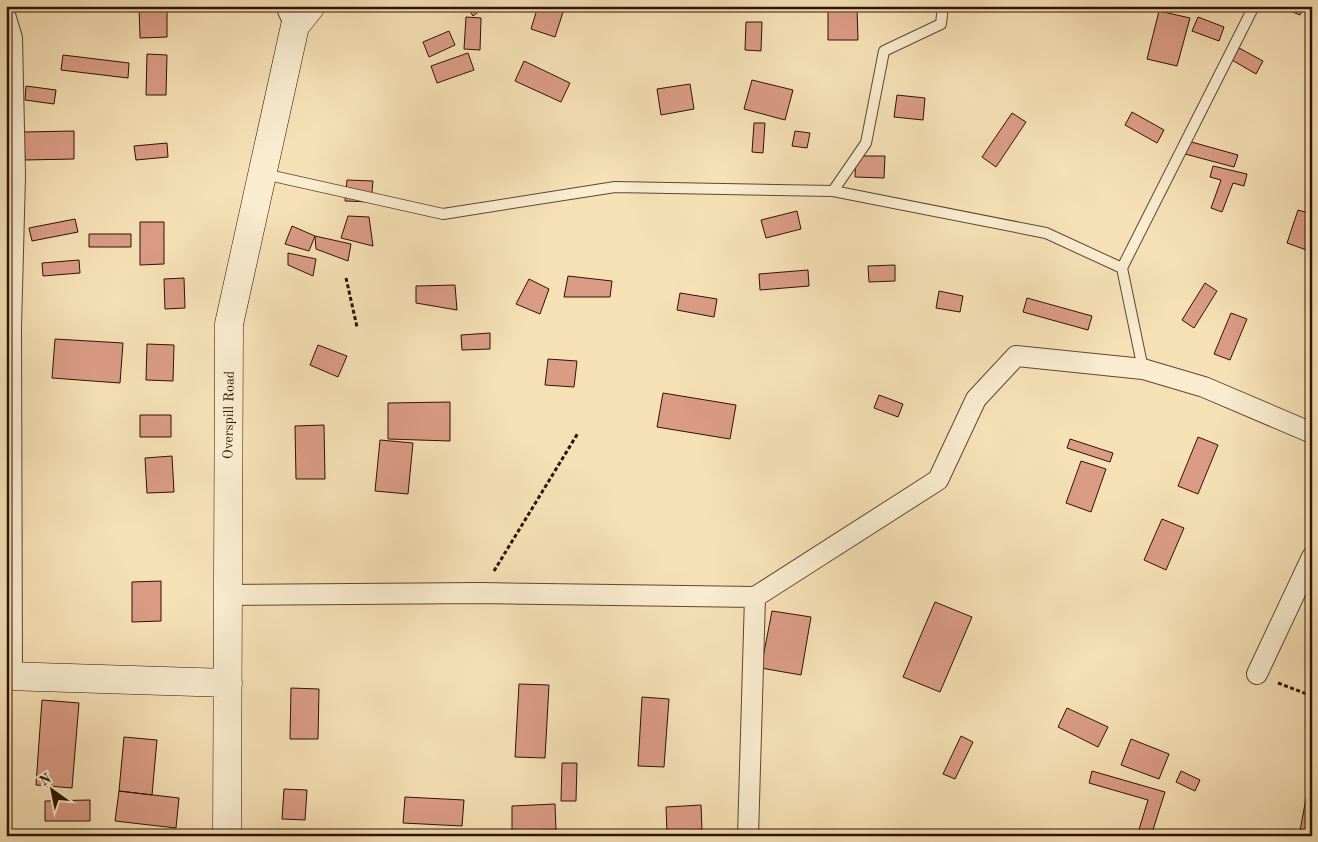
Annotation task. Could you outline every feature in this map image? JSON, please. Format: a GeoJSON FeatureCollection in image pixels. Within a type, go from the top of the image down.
{"type":"FeatureCollection","features":[{"type":"Feature","properties":{"kind":"street","name":"Overspill Road"},"geometry":{"type":"LineString","coordinates":[[227,836],[228,683],[226,595],[229,324],[297,13]]}},
{"type":"Feature","properties":{"kind":"street"},"geometry":{"type":"LineString","coordinates":[[6,18],[12,38],[15,176],[11,327],[9,676],[228,683]]}},
{"type":"Feature","properties":{"kind":"street"},"geometry":{"type":"LineString","coordinates":[[226,595],[480,593],[755,597],[938,480],[976,399],[1016,356],[1143,369],[1204,387],[1312,434]]}},
{"type":"Feature","properties":{"kind":"street"},"geometry":{"type":"LineString","coordinates":[[1257,674],[1312,557]]}},
{"type":"Feature","properties":{"kind":"street"},"geometry":{"type":"LineString","coordinates":[[748,836],[755,597]]}},
{"type":"Feature","properties":{"kind":"lane"},"geometry":{"type":"LineString","coordinates":[[833,191],[866,143],[884,51],[941,24],[943,6]]}},
{"type":"Feature","properties":{"kind":"lane"},"geometry":{"type":"LineString","coordinates":[[1143,369],[1122,268],[1254,6]]}},
{"type":"Feature","properties":{"kind":"lane"},"geometry":{"type":"LineString","coordinates":[[262,174],[443,214],[615,187],[833,191],[1046,233],[1122,268]]}},
{"type":"Feature","properties":{"kind":"path"},"geometry":{"type":"LineString","coordinates":[[346,278],[358,327]]}},
{"type":"Feature","properties":{"kind":"path"},"geometry":{"type":"LineString","coordinates":[[480,593],[578,433]]}},
{"type":"Feature","properties":{"kind":"path"},"geometry":{"type":"LineString","coordinates":[[1257,674],[1312,696]]}},
{"type":"Feature","properties":{"kind":"building"},"geometry":{"type":"Polygon","coordinates":[[[139,6],[167,6],[167,37],[140,38],[139,6]]]}},
{"type":"Feature","properties":{"kind":"building"},"geometry":{"type":"Polygon","coordinates":[[[467,6],[486,6],[473,16],[467,6]]]}},
{"type":"Feature","properties":{"kind":"building"},"geometry":{"type":"Polygon","coordinates":[[[538,6],[565,6],[555,37],[531,29],[538,6]]]}},
{"type":"Feature","properties":{"kind":"building"},"geometry":{"type":"Polygon","coordinates":[[[1290,6],[1304,6],[1300,15],[1288,10],[1290,6]]]}},
{"type":"Feature","properties":{"kind":"building"},"geometry":{"type":"Polygon","coordinates":[[[857,8],[858,40],[828,40],[828,9],[857,8]]]}},
{"type":"Feature","properties":{"kind":"building"},"geometry":{"type":"Polygon","coordinates":[[[1159,11],[1190,18],[1177,66],[1147,59],[1159,11]]]}},
{"type":"Feature","properties":{"kind":"building"},"geometry":{"type":"Polygon","coordinates":[[[466,17],[481,18],[480,50],[464,49],[466,17]]]}},
{"type":"Feature","properties":{"kind":"building"},"geometry":{"type":"Polygon","coordinates":[[[1198,17],[1224,27],[1219,41],[1192,31],[1198,17]]]}},
{"type":"Feature","properties":{"kind":"building"},"geometry":{"type":"Polygon","coordinates":[[[746,22],[762,22],[761,51],[745,50],[746,22]]]}},
{"type":"Feature","properties":{"kind":"building"},"geometry":{"type":"Polygon","coordinates":[[[449,31],[455,45],[429,57],[423,42],[449,31]]]}},
{"type":"Feature","properties":{"kind":"building"},"geometry":{"type":"Polygon","coordinates":[[[1239,48],[1263,61],[1256,74],[1232,60],[1239,48]]]}},
{"type":"Feature","properties":{"kind":"building"},"geometry":{"type":"Polygon","coordinates":[[[468,53],[474,70],[437,83],[431,66],[468,53]]]}},
{"type":"Feature","properties":{"kind":"building"},"geometry":{"type":"Polygon","coordinates":[[[147,54],[167,55],[166,95],[146,95],[147,54]]]}},
{"type":"Feature","properties":{"kind":"building"},"geometry":{"type":"Polygon","coordinates":[[[63,55],[129,63],[128,78],[61,70],[63,55]]]}},
{"type":"Feature","properties":{"kind":"building"},"geometry":{"type":"Polygon","coordinates":[[[524,61],[570,83],[561,102],[515,81],[524,61]]]}},
{"type":"Feature","properties":{"kind":"building"},"geometry":{"type":"Polygon","coordinates":[[[752,80],[793,90],[785,120],[744,109],[752,80]]]}},
{"type":"Feature","properties":{"kind":"building"},"geometry":{"type":"Polygon","coordinates":[[[690,84],[694,109],[661,115],[657,89],[690,84]]]}},
{"type":"Feature","properties":{"kind":"building"},"geometry":{"type":"Polygon","coordinates":[[[26,86],[56,90],[54,104],[25,100],[26,86]]]}},
{"type":"Feature","properties":{"kind":"building"},"geometry":{"type":"Polygon","coordinates":[[[897,95],[925,98],[923,120],[894,117],[897,95]]]}},
{"type":"Feature","properties":{"kind":"building"},"geometry":{"type":"Polygon","coordinates":[[[1132,112],[1164,130],[1157,143],[1125,125],[1132,112]]]}},
{"type":"Feature","properties":{"kind":"building"},"geometry":{"type":"Polygon","coordinates":[[[1012,113],[1026,122],[996,167],[982,157],[1012,113]]]}},
{"type":"Feature","properties":{"kind":"building"},"geometry":{"type":"Polygon","coordinates":[[[754,123],[765,123],[763,153],[752,152],[754,123]]]}},
{"type":"Feature","properties":{"kind":"building"},"geometry":{"type":"Polygon","coordinates":[[[74,131],[74,159],[25,160],[24,132],[74,131]]]}},
{"type":"Feature","properties":{"kind":"building"},"geometry":{"type":"Polygon","coordinates":[[[795,131],[810,133],[807,148],[792,146],[795,131]]]}},
{"type":"Feature","properties":{"kind":"building"},"geometry":{"type":"Polygon","coordinates":[[[1188,141],[1238,155],[1234,167],[1185,154],[1188,141]]]}},
{"type":"Feature","properties":{"kind":"building"},"geometry":{"type":"Polygon","coordinates":[[[167,143],[168,157],[136,160],[134,146],[167,143]]]}},
{"type":"Feature","properties":{"kind":"building"},"geometry":{"type":"Polygon","coordinates":[[[856,156],[885,156],[884,178],[855,177],[856,156]]]}},
{"type":"Feature","properties":{"kind":"building"},"geometry":{"type":"Polygon","coordinates":[[[1213,166],[1247,174],[1244,186],[1233,183],[1222,212],[1211,208],[1221,180],[1210,177],[1213,166]]]}},
{"type":"Feature","properties":{"kind":"building"},"geometry":{"type":"Polygon","coordinates":[[[347,180],[373,181],[371,202],[345,201],[347,180]]]}},
{"type":"Feature","properties":{"kind":"building"},"geometry":{"type":"Polygon","coordinates":[[[1298,210],[1312,214],[1312,252],[1287,243],[1298,210]]]}},
{"type":"Feature","properties":{"kind":"building"},"geometry":{"type":"Polygon","coordinates":[[[797,211],[801,229],[766,238],[761,220],[797,211]]]}},
{"type":"Feature","properties":{"kind":"building"},"geometry":{"type":"Polygon","coordinates":[[[348,216],[369,217],[373,246],[341,238],[348,216]]]}},
{"type":"Feature","properties":{"kind":"building"},"geometry":{"type":"Polygon","coordinates":[[[75,219],[78,232],[32,241],[29,228],[75,219]]]}},
{"type":"Feature","properties":{"kind":"building"},"geometry":{"type":"Polygon","coordinates":[[[140,222],[164,222],[164,264],[140,265],[140,222]]]}},
{"type":"Feature","properties":{"kind":"building"},"geometry":{"type":"Polygon","coordinates":[[[292,226],[315,236],[309,251],[285,244],[292,226]]]}},
{"type":"Feature","properties":{"kind":"building"},"geometry":{"type":"Polygon","coordinates":[[[89,234],[131,234],[131,247],[89,247],[89,234]]]}},
{"type":"Feature","properties":{"kind":"building"},"geometry":{"type":"Polygon","coordinates":[[[315,236],[351,244],[348,261],[316,249],[315,236]]]}},
{"type":"Feature","properties":{"kind":"building"},"geometry":{"type":"Polygon","coordinates":[[[288,253],[316,259],[313,276],[288,265],[288,253]]]}},
{"type":"Feature","properties":{"kind":"building"},"geometry":{"type":"Polygon","coordinates":[[[79,260],[80,273],[43,276],[42,263],[79,260]]]}},
{"type":"Feature","properties":{"kind":"building"},"geometry":{"type":"Polygon","coordinates":[[[895,265],[895,281],[869,282],[868,266],[895,265]]]}},
{"type":"Feature","properties":{"kind":"building"},"geometry":{"type":"Polygon","coordinates":[[[808,270],[809,286],[760,290],[759,274],[808,270]]]}},
{"type":"Feature","properties":{"kind":"building"},"geometry":{"type":"Polygon","coordinates":[[[568,276],[612,281],[610,297],[564,297],[568,276]]]}},
{"type":"Feature","properties":{"kind":"building"},"geometry":{"type":"Polygon","coordinates":[[[184,278],[185,308],[165,309],[164,279],[184,278]]]}},
{"type":"Feature","properties":{"kind":"building"},"geometry":{"type":"Polygon","coordinates":[[[529,279],[549,289],[540,314],[516,304],[529,279]]]}},
{"type":"Feature","properties":{"kind":"building"},"geometry":{"type":"Polygon","coordinates":[[[1205,283],[1217,291],[1194,328],[1182,320],[1205,283]]]}},
{"type":"Feature","properties":{"kind":"building"},"geometry":{"type":"Polygon","coordinates":[[[455,285],[457,310],[416,303],[416,286],[455,285]]]}},
{"type":"Feature","properties":{"kind":"building"},"geometry":{"type":"Polygon","coordinates":[[[939,291],[963,296],[960,312],[936,308],[939,291]]]}},
{"type":"Feature","properties":{"kind":"building"},"geometry":{"type":"Polygon","coordinates":[[[680,293],[717,299],[714,317],[677,310],[680,293]]]}},
{"type":"Feature","properties":{"kind":"building"},"geometry":{"type":"Polygon","coordinates":[[[1027,298],[1092,316],[1088,330],[1023,312],[1027,298]]]}},
{"type":"Feature","properties":{"kind":"building"},"geometry":{"type":"Polygon","coordinates":[[[1231,313],[1247,319],[1230,360],[1214,354],[1231,313]]]}},
{"type":"Feature","properties":{"kind":"building"},"geometry":{"type":"Polygon","coordinates":[[[490,333],[490,349],[462,350],[461,335],[490,333]]]}},
{"type":"Feature","properties":{"kind":"building"},"geometry":{"type":"Polygon","coordinates":[[[55,339],[123,343],[120,383],[52,378],[55,339]]]}},
{"type":"Feature","properties":{"kind":"building"},"geometry":{"type":"Polygon","coordinates":[[[147,344],[174,345],[173,381],[146,380],[147,344]]]}},
{"type":"Feature","properties":{"kind":"building"},"geometry":{"type":"Polygon","coordinates":[[[318,345],[347,356],[338,377],[310,365],[318,345]]]}},
{"type":"Feature","properties":{"kind":"building"},"geometry":{"type":"Polygon","coordinates":[[[548,359],[577,361],[574,387],[545,385],[548,359]]]}},
{"type":"Feature","properties":{"kind":"building"},"geometry":{"type":"Polygon","coordinates":[[[663,393],[736,405],[730,439],[657,427],[663,393]]]}},
{"type":"Feature","properties":{"kind":"building"},"geometry":{"type":"Polygon","coordinates":[[[879,395],[903,404],[898,417],[874,408],[879,395]]]}},
{"type":"Feature","properties":{"kind":"building"},"geometry":{"type":"Polygon","coordinates":[[[450,402],[450,441],[388,439],[388,403],[450,402]]]}},
{"type":"Feature","properties":{"kind":"building"},"geometry":{"type":"Polygon","coordinates":[[[140,415],[171,415],[171,437],[140,437],[140,415]]]}},
{"type":"Feature","properties":{"kind":"building"},"geometry":{"type":"Polygon","coordinates":[[[324,425],[325,479],[296,479],[295,426],[324,425]]]}},
{"type":"Feature","properties":{"kind":"building"},"geometry":{"type":"Polygon","coordinates":[[[1198,437],[1218,445],[1198,494],[1178,486],[1198,437]]]}},
{"type":"Feature","properties":{"kind":"building"},"geometry":{"type":"Polygon","coordinates":[[[1070,439],[1113,453],[1110,462],[1067,448],[1070,439]]]}},
{"type":"Feature","properties":{"kind":"building"},"geometry":{"type":"Polygon","coordinates":[[[380,440],[413,443],[408,494],[375,491],[380,440]]]}},
{"type":"Feature","properties":{"kind":"building"},"geometry":{"type":"Polygon","coordinates":[[[172,456],[174,492],[147,493],[145,458],[172,456]]]}},
{"type":"Feature","properties":{"kind":"building"},"geometry":{"type":"Polygon","coordinates":[[[1081,461],[1106,469],[1091,512],[1066,503],[1081,461]]]}},
{"type":"Feature","properties":{"kind":"building"},"geometry":{"type":"Polygon","coordinates":[[[1162,519],[1184,528],[1166,570],[1144,560],[1162,519]]]}},
{"type":"Feature","properties":{"kind":"building"},"geometry":{"type":"Polygon","coordinates":[[[161,581],[161,621],[132,622],[132,582],[161,581]]]}},
{"type":"Feature","properties":{"kind":"building"},"geometry":{"type":"Polygon","coordinates":[[[935,602],[972,617],[940,692],[903,677],[935,602]]]}},
{"type":"Feature","properties":{"kind":"building"},"geometry":{"type":"Polygon","coordinates":[[[772,611],[811,617],[801,675],[761,668],[772,611]]]}},
{"type":"Feature","properties":{"kind":"building"},"geometry":{"type":"Polygon","coordinates":[[[519,684],[549,685],[545,758],[515,757],[519,684]]]}},
{"type":"Feature","properties":{"kind":"building"},"geometry":{"type":"Polygon","coordinates":[[[291,688],[319,689],[318,739],[290,739],[291,688]]]}},
{"type":"Feature","properties":{"kind":"building"},"geometry":{"type":"Polygon","coordinates":[[[642,697],[669,699],[664,767],[638,766],[642,697]]]}},
{"type":"Feature","properties":{"kind":"building"},"geometry":{"type":"Polygon","coordinates":[[[42,700],[79,703],[72,788],[36,785],[42,700]]]}},
{"type":"Feature","properties":{"kind":"building"},"geometry":{"type":"Polygon","coordinates":[[[1067,708],[1108,727],[1098,747],[1058,727],[1067,708]]]}},
{"type":"Feature","properties":{"kind":"building"},"geometry":{"type":"Polygon","coordinates":[[[961,736],[973,742],[955,779],[943,774],[961,736]]]}},
{"type":"Feature","properties":{"kind":"building"},"geometry":{"type":"Polygon","coordinates":[[[124,737],[157,740],[152,795],[119,791],[124,737]]]}},
{"type":"Feature","properties":{"kind":"building"},"geometry":{"type":"Polygon","coordinates":[[[1131,739],[1169,754],[1159,779],[1121,765],[1131,739]]]}},
{"type":"Feature","properties":{"kind":"building"},"geometry":{"type":"Polygon","coordinates":[[[562,763],[577,763],[576,801],[561,801],[562,763]]]}},
{"type":"Feature","properties":{"kind":"building"},"geometry":{"type":"Polygon","coordinates":[[[1092,771],[1165,792],[1151,836],[1137,836],[1148,800],[1089,783],[1092,771]]]}},
{"type":"Feature","properties":{"kind":"building"},"geometry":{"type":"Polygon","coordinates":[[[1181,771],[1200,780],[1195,791],[1176,782],[1181,771]]]}},
{"type":"Feature","properties":{"kind":"building"},"geometry":{"type":"Polygon","coordinates":[[[284,789],[307,790],[305,820],[282,819],[284,789]]]}},
{"type":"Feature","properties":{"kind":"building"},"geometry":{"type":"Polygon","coordinates":[[[119,791],[179,798],[176,828],[115,821],[119,791]]]}},
{"type":"Feature","properties":{"kind":"building"},"geometry":{"type":"Polygon","coordinates":[[[1307,793],[1312,794],[1312,836],[1299,836],[1307,793]]]}},
{"type":"Feature","properties":{"kind":"building"},"geometry":{"type":"Polygon","coordinates":[[[405,797],[464,800],[462,826],[403,823],[405,797]]]}},
{"type":"Feature","properties":{"kind":"building"},"geometry":{"type":"Polygon","coordinates":[[[90,800],[90,821],[45,821],[45,801],[90,800]]]}},
{"type":"Feature","properties":{"kind":"building"},"geometry":{"type":"Polygon","coordinates":[[[555,804],[556,830],[512,831],[512,806],[555,804]]]}},
{"type":"Feature","properties":{"kind":"building"},"geometry":{"type":"Polygon","coordinates":[[[701,805],[702,830],[667,832],[666,807],[701,805]]]}}]}
